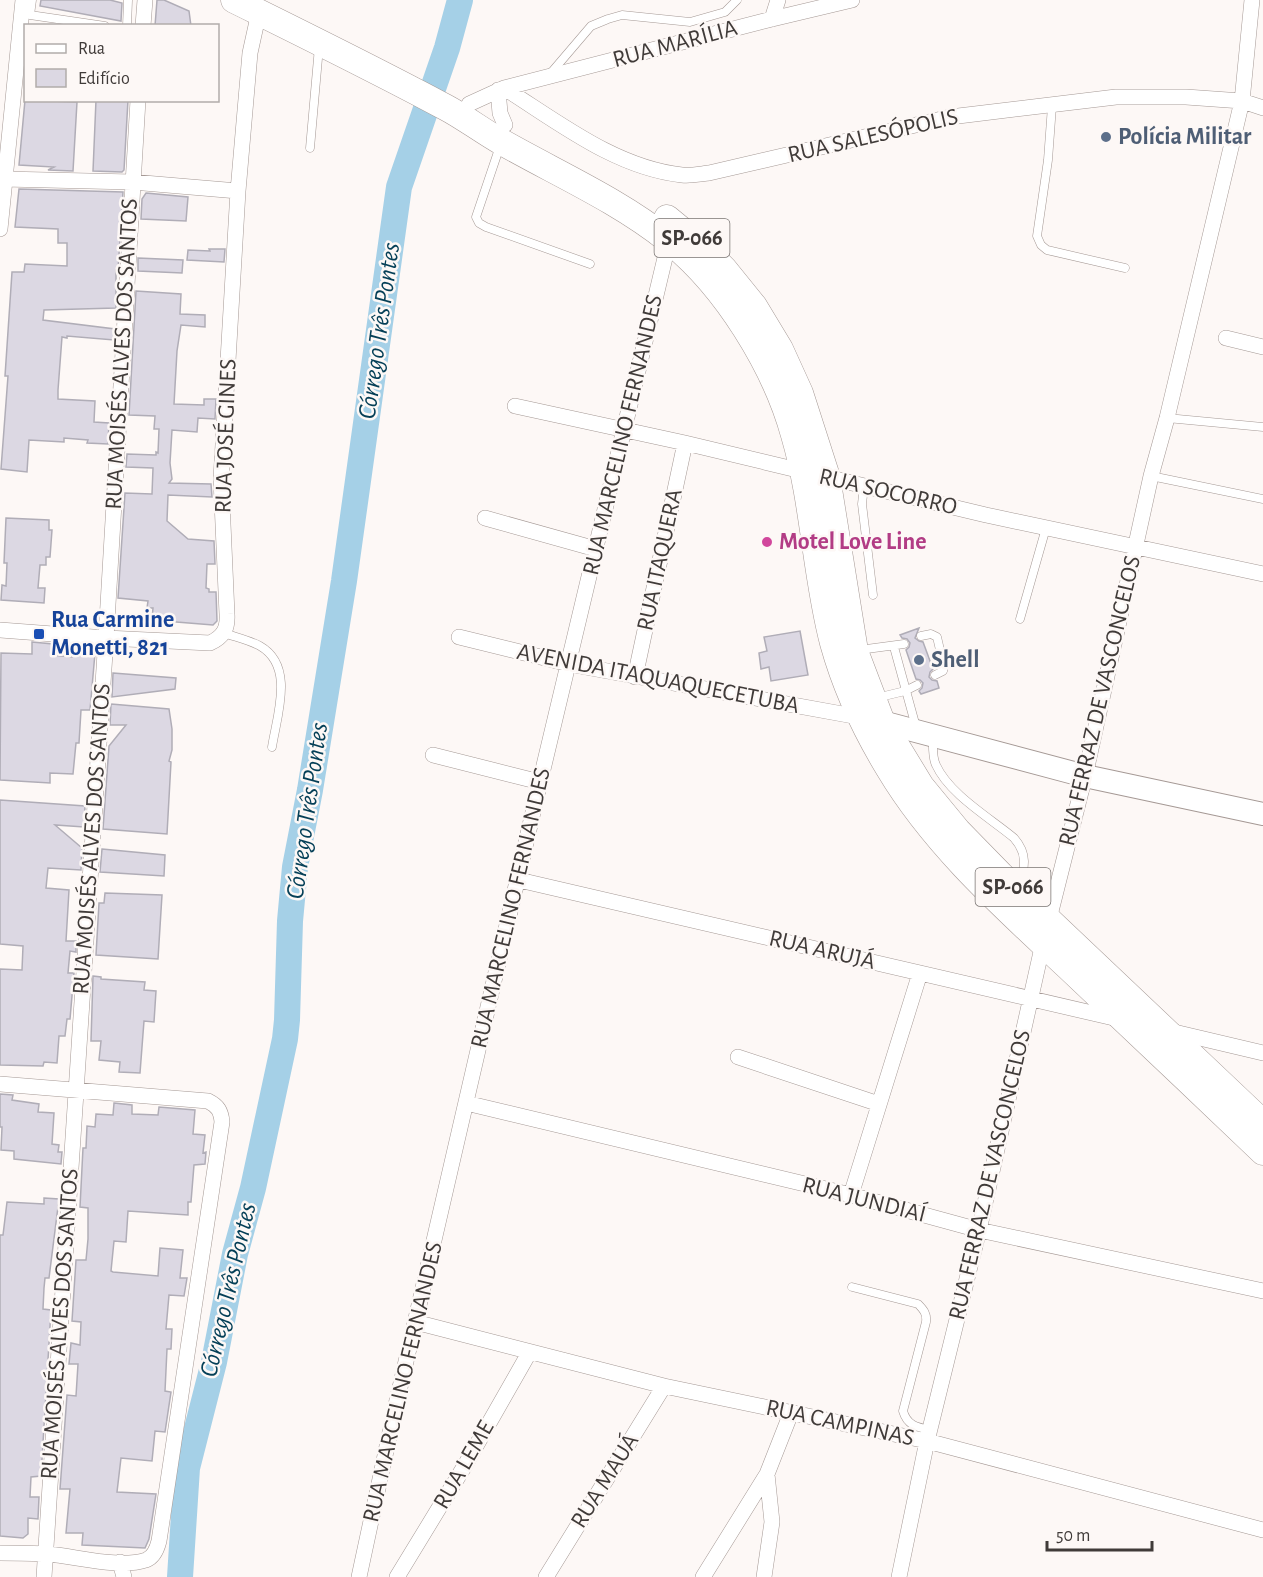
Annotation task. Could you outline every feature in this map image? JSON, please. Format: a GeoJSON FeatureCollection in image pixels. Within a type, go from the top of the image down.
{"type":"FeatureCollection","features":[{"type":"Feature","properties":{"kind":"main road"},"geometry":{"type":"LineString","coordinates":[[234,0],[263,6],[418,85]]}},
{"type":"Feature","properties":{"kind":"main road"},"geometry":{"type":"LineString","coordinates":[[263,6],[319,43],[418,85]]}},
{"type":"Feature","properties":{"kind":"main road","name":"SP-066"},"geometry":{"type":"LineString","coordinates":[[418,85],[457,103],[626,211],[669,241],[721,294],[743,325],[786,408],[802,471],[833,642],[871,713],[921,786],[958,831],[1017,891],[1046,932],[1125,1021],[1263,1152]]}},
{"type":"Feature","properties":{"kind":"main road","name":"SP-066"},"geometry":{"type":"LineString","coordinates":[[503,133],[667,218],[701,246],[724,269],[754,306],[780,349],[800,393],[827,477],[855,651],[871,713],[891,773],[928,825],[984,887],[1046,932],[1167,1031],[1263,1123]]}},
{"type":"Feature","properties":{"kind":"street"},"geometry":{"type":"LineString","coordinates":[[143,24],[145,0]]}},
{"type":"Feature","properties":{"kind":"street"},"geometry":{"type":"LineString","coordinates":[[772,19],[778,0]]}},
{"type":"Feature","properties":{"kind":"street","name":"RUA MARÍLIA"},"geometry":{"type":"LineString","coordinates":[[457,103],[547,77],[852,0]]}},
{"type":"Feature","properties":{"kind":"street","name":"RUA FERRAZ DE VASCONCELOS"},"geometry":{"type":"LineString","coordinates":[[899,1577],[928,1436],[979,1230],[1046,932],[1085,776],[1151,476],[1167,418],[1242,101],[1252,0]]}},
{"type":"Feature","properties":{"kind":"street","name":"RUA JOSÉ GINES"},"geometry":{"type":"LineString","coordinates":[[224,633],[228,624],[221,479],[238,191],[250,53],[263,6]]}},
{"type":"Feature","properties":{"kind":"street"},"geometry":{"type":"LineString","coordinates":[[0,229],[4,178],[25,10]]}},
{"type":"Feature","properties":{"kind":"street"},"geometry":{"type":"LineString","coordinates":[[501,89],[500,113],[503,133]]}},
{"type":"Feature","properties":{"kind":"street","name":"RUA SALESÓPOLIS"},"geometry":{"type":"LineString","coordinates":[[501,89],[599,147],[634,163],[684,176],[709,173],[950,117],[1116,97],[1242,101],[1263,108]]}},
{"type":"Feature","properties":{"kind":"street","name":"RUA MOISÉS ALVES DOS SANTOS"},"geometry":{"type":"LineString","coordinates":[[44,1577],[106,638],[138,102]]}},
{"type":"Feature","properties":{"kind":"street"},"geometry":{"type":"LineString","coordinates":[[4,178],[132,182],[238,191]]}},
{"type":"Feature","properties":{"kind":"street","name":"RUA MARCELINO FERNANDES"},"geometry":{"type":"LineString","coordinates":[[358,1577],[540,782],[669,241]]}},
{"type":"Feature","properties":{"kind":"street"},"geometry":{"type":"LineString","coordinates":[[1226,338],[1263,347]]}},
{"type":"Feature","properties":{"kind":"street","name":"RUA SOCORRO"},"geometry":{"type":"LineString","coordinates":[[515,406],[685,443],[1046,528],[1263,574]]}},
{"type":"Feature","properties":{"kind":"street","name":"RUA ITAQUERA"},"geometry":{"type":"LineString","coordinates":[[636,677],[685,443]]}},
{"type":"Feature","properties":{"kind":"street"},"geometry":{"type":"LineString","coordinates":[[485,518],[596,549]]}},
{"type":"Feature","properties":{"kind":"street"},"geometry":{"type":"LineString","coordinates":[[0,630],[210,643],[224,633]]}},
{"type":"Feature","properties":{"kind":"street","name":"AVENIDA ITAQUAQUECETUBA"},"geometry":{"type":"LineString","coordinates":[[459,637],[568,664],[636,677],[871,713],[925,734],[1085,776],[1263,814]]}},
{"type":"Feature","properties":{"kind":"street"},"geometry":{"type":"LineString","coordinates":[[433,755],[540,782]]}},
{"type":"Feature","properties":{"kind":"street","name":"RUA ARUJÁ"},"geometry":{"type":"LineString","coordinates":[[519,880],[1125,1021]]}},
{"type":"Feature","properties":{"kind":"street"},"geometry":{"type":"LineString","coordinates":[[851,1195],[920,973]]}},
{"type":"Feature","properties":{"kind":"street"},"geometry":{"type":"LineString","coordinates":[[1167,1031],[1263,1053]]}},
{"type":"Feature","properties":{"kind":"street"},"geometry":{"type":"LineString","coordinates":[[738,1057],[879,1104]]}},
{"type":"Feature","properties":{"kind":"street"},"geometry":{"type":"LineString","coordinates":[[0,1084],[208,1101],[216,1105],[221,1112],[222,1122],[156,1551],[151,1557],[122,1570],[46,1554],[0,1553]]}},
{"type":"Feature","properties":{"kind":"street","name":"RUA JUNDIAÍ"},"geometry":{"type":"LineString","coordinates":[[466,1103],[851,1195],[979,1230],[1263,1291]]}},
{"type":"Feature","properties":{"kind":"street","name":"RUA CAMPINAS"},"geometry":{"type":"LineString","coordinates":[[415,1322],[664,1386],[791,1413],[928,1436],[1263,1530]]}},
{"type":"Feature","properties":{"kind":"street","name":"RUA LEME"},"geometry":{"type":"LineString","coordinates":[[397,1577],[464,1467],[529,1353]]}},
{"type":"Feature","properties":{"kind":"street","name":"RUA MAUÁ"},"geometry":{"type":"LineString","coordinates":[[546,1577],[664,1386]]}},
{"type":"Feature","properties":{"kind":"street"},"geometry":{"type":"LineString","coordinates":[[703,1577],[767,1474],[791,1413]]}},
{"type":"Feature","properties":{"kind":"street"},"geometry":{"type":"LineString","coordinates":[[764,1577],[772,1522],[767,1474]]}},
{"type":"Feature","properties":{"kind":"lane"},"geometry":{"type":"LineString","coordinates":[[32,0],[25,10],[95,24]]}},
{"type":"Feature","properties":{"kind":"lane"},"geometry":{"type":"LineString","coordinates":[[127,24],[128,0]]}},
{"type":"Feature","properties":{"kind":"lane"},"geometry":{"type":"LineString","coordinates":[[547,77],[591,26],[599,22],[622,15],[690,22],[725,12],[737,0]]}},
{"type":"Feature","properties":{"kind":"lane"},"geometry":{"type":"LineString","coordinates":[[310,148],[319,43]]}},
{"type":"Feature","properties":{"kind":"lane"},"geometry":{"type":"LineString","coordinates":[[1052,106],[1048,160],[1037,236],[1041,245],[1047,250],[1125,268]]}},
{"type":"Feature","properties":{"kind":"lane"},"geometry":{"type":"LineString","coordinates":[[503,133],[476,217],[479,222],[486,227],[590,264]]}},
{"type":"Feature","properties":{"kind":"lane"},"geometry":{"type":"LineString","coordinates":[[1167,418],[1263,427]]}},
{"type":"Feature","properties":{"kind":"lane"},"geometry":{"type":"LineString","coordinates":[[1151,476],[1263,499]]}},
{"type":"Feature","properties":{"kind":"lane"},"geometry":{"type":"LineString","coordinates":[[864,486],[862,504],[873,595]]}},
{"type":"Feature","properties":{"kind":"lane"},"geometry":{"type":"LineString","coordinates":[[1020,619],[1046,528]]}},
{"type":"Feature","properties":{"kind":"lane"},"geometry":{"type":"LineString","coordinates":[[224,633],[257,644],[273,657],[278,667],[281,681],[272,747]]}},
{"type":"Feature","properties":{"kind":"lane"},"geometry":{"type":"LineString","coordinates":[[921,636],[931,634],[937,637],[945,667],[943,671],[935,675]]}},
{"type":"Feature","properties":{"kind":"lane"},"geometry":{"type":"LineString","coordinates":[[855,651],[904,644]]}},
{"type":"Feature","properties":{"kind":"lane"},"geometry":{"type":"LineString","coordinates":[[894,647],[905,691],[925,734],[934,763],[942,777],[953,789],[1014,838],[1022,848],[1025,868],[1017,891]]}},
{"type":"Feature","properties":{"kind":"lane"},"geometry":{"type":"LineString","coordinates":[[871,713],[917,685]]}},
{"type":"Feature","properties":{"kind":"lane"},"geometry":{"type":"LineString","coordinates":[[852,1287],[918,1304],[923,1309],[926,1322],[903,1411],[905,1419],[912,1426],[928,1436]]}},
{"type":"Feature","properties":{"kind":"building"},"geometry":{"type":"Polygon","coordinates":[[[41,0],[110,0],[122,3],[121,21],[40,6],[41,0]]]}},
{"type":"Feature","properties":{"kind":"building"},"geometry":{"type":"Polygon","coordinates":[[[157,0],[164,0],[189,11],[191,24],[155,24],[157,0]]]}},
{"type":"Feature","properties":{"kind":"building"},"geometry":{"type":"Polygon","coordinates":[[[25,102],[77,102],[73,171],[48,170],[54,167],[19,165],[25,102]]]}},
{"type":"Feature","properties":{"kind":"building"},"geometry":{"type":"Polygon","coordinates":[[[96,102],[128,102],[124,170],[122,172],[93,171],[96,102]]]}},
{"type":"Feature","properties":{"kind":"building"},"geometry":{"type":"Polygon","coordinates":[[[19,189],[123,192],[118,270],[116,270],[116,308],[44,310],[43,320],[115,329],[114,340],[62,337],[58,390],[58,399],[95,401],[94,422],[109,423],[108,444],[87,443],[88,440],[64,438],[64,442],[29,440],[27,472],[1,469],[8,376],[5,376],[12,272],[24,272],[25,264],[67,266],[67,243],[58,243],[58,229],[15,227],[19,189]]]}},
{"type":"Feature","properties":{"kind":"building"},"geometry":{"type":"Polygon","coordinates":[[[146,193],[188,197],[186,221],[141,219],[142,199],[146,193]]]}},
{"type":"Feature","properties":{"kind":"building"},"geometry":{"type":"Polygon","coordinates":[[[209,249],[225,249],[224,262],[187,260],[188,250],[210,251],[209,249]]]}},
{"type":"Feature","properties":{"kind":"building"},"geometry":{"type":"Polygon","coordinates":[[[138,258],[183,260],[182,273],[138,271],[138,258]]]}},
{"type":"Feature","properties":{"kind":"building"},"geometry":{"type":"Polygon","coordinates":[[[136,291],[181,294],[180,314],[205,315],[205,327],[181,325],[174,404],[204,405],[204,399],[216,399],[215,419],[198,418],[197,432],[172,430],[170,463],[172,479],[169,483],[211,484],[212,497],[168,495],[167,521],[188,539],[214,541],[215,564],[207,564],[206,588],[209,592],[216,592],[217,621],[213,625],[152,620],[153,608],[147,608],[148,601],[118,598],[125,493],[152,494],[153,468],[126,467],[127,454],[156,455],[156,452],[158,453],[159,429],[154,429],[155,416],[129,415],[136,291]]]}},
{"type":"Feature","properties":{"kind":"building"},"geometry":{"type":"Polygon","coordinates":[[[6,518],[49,520],[49,530],[52,530],[50,557],[46,557],[46,565],[40,565],[38,588],[45,588],[44,603],[1,600],[2,585],[6,586],[7,563],[4,563],[6,518]]]}},
{"type":"Feature","properties":{"kind":"building","name":"Shell"},"geometry":{"type":"Polygon","coordinates":[[[919,628],[915,638],[923,642],[933,669],[929,677],[937,681],[939,688],[921,694],[919,691],[923,683],[916,679],[906,650],[910,643],[900,635],[919,628]]]}},
{"type":"Feature","properties":{"kind":"building"},"geometry":{"type":"Polygon","coordinates":[[[800,631],[808,675],[771,681],[769,667],[761,669],[759,653],[767,651],[764,637],[800,631]]]}},
{"type":"Feature","properties":{"kind":"building"},"geometry":{"type":"Polygon","coordinates":[[[32,642],[53,644],[51,655],[72,657],[74,646],[91,647],[95,653],[90,710],[81,710],[79,743],[76,743],[73,774],[50,773],[50,783],[0,780],[1,653],[32,654],[32,642]]]}},
{"type":"Feature","properties":{"kind":"building"},"geometry":{"type":"Polygon","coordinates":[[[113,673],[176,678],[175,689],[112,697],[113,673]]]}},
{"type":"Feature","properties":{"kind":"building"},"geometry":{"type":"Polygon","coordinates":[[[111,704],[169,709],[172,750],[169,761],[171,762],[167,834],[103,829],[109,746],[126,725],[110,725],[111,704]]]}},
{"type":"Feature","properties":{"kind":"building"},"geometry":{"type":"Polygon","coordinates":[[[0,800],[85,806],[84,827],[55,825],[82,848],[81,870],[48,868],[46,888],[69,890],[66,941],[76,941],[76,952],[70,951],[68,973],[74,973],[70,1019],[67,1019],[65,1036],[59,1036],[57,1063],[44,1062],[43,1066],[0,1065],[0,969],[22,970],[23,946],[0,944],[0,800]]]}},
{"type":"Feature","properties":{"kind":"building"},"geometry":{"type":"Polygon","coordinates":[[[102,849],[165,855],[164,876],[100,872],[102,849]]]}},
{"type":"Feature","properties":{"kind":"building"},"geometry":{"type":"Polygon","coordinates":[[[105,893],[162,895],[158,959],[96,955],[99,903],[104,903],[105,893]]]}},
{"type":"Feature","properties":{"kind":"building"},"geometry":{"type":"Polygon","coordinates":[[[93,976],[101,977],[101,979],[145,982],[144,990],[156,991],[154,1022],[144,1021],[140,1073],[119,1072],[120,1062],[99,1060],[101,1041],[91,1041],[93,976]]]}},
{"type":"Feature","properties":{"kind":"building"},"geometry":{"type":"Polygon","coordinates":[[[0,1094],[13,1095],[12,1100],[39,1104],[38,1112],[54,1113],[52,1144],[59,1145],[58,1152],[62,1152],[61,1164],[14,1159],[14,1151],[1,1150],[0,1094]]]}},
{"type":"Feature","properties":{"kind":"building"},"geometry":{"type":"Polygon","coordinates":[[[114,1103],[132,1105],[132,1114],[158,1115],[159,1107],[195,1110],[193,1134],[205,1135],[203,1153],[206,1152],[205,1164],[194,1165],[188,1215],[128,1211],[126,1242],[114,1241],[111,1271],[158,1276],[160,1248],[183,1250],[180,1278],[187,1278],[184,1296],[169,1295],[166,1329],[172,1329],[171,1349],[167,1349],[165,1391],[171,1392],[165,1432],[155,1431],[152,1461],[121,1458],[117,1492],[156,1494],[149,1539],[145,1548],[82,1545],[83,1533],[66,1533],[70,1489],[60,1489],[67,1395],[76,1396],[78,1364],[69,1364],[71,1343],[80,1345],[81,1322],[72,1321],[76,1260],[86,1260],[88,1239],[88,1208],[80,1207],[83,1148],[86,1148],[87,1126],[95,1127],[96,1114],[113,1115],[114,1103]]]}},
{"type":"Feature","properties":{"kind":"building"},"geometry":{"type":"Polygon","coordinates":[[[44,1198],[59,1199],[49,1278],[45,1278],[44,1288],[43,1309],[51,1310],[41,1476],[31,1477],[30,1497],[39,1497],[38,1519],[28,1518],[28,1534],[23,1538],[0,1536],[0,1235],[3,1235],[7,1202],[44,1204],[44,1198]]]}},
{"type":"Feature","properties":{"kind":"waterway","name":"Córrego Três Pontes"},"geometry":{"type":"LineString","coordinates":[[180,1577],[187,1468],[214,1362],[235,1254],[253,1188],[285,1039],[290,921],[295,867],[344,581],[399,187],[447,48],[460,0]]}},
{"type":"Feature","properties":{"kind":"place","name":"Polícia Militar"},"geometry":{"type":"Point","coordinates":[1106,137]}},
{"type":"Feature","properties":{"kind":"place","name":"Motel Love Line"},"geometry":{"type":"Point","coordinates":[767,542]}},
{"type":"Feature","properties":{"kind":"place","name":"Rua Carmine Monetti, 821"},"geometry":{"type":"Point","coordinates":[39,634]}},
{"type":"Feature","properties":{"kind":"place","name":"Shell"},"geometry":{"type":"Point","coordinates":[919,660]}}]}
